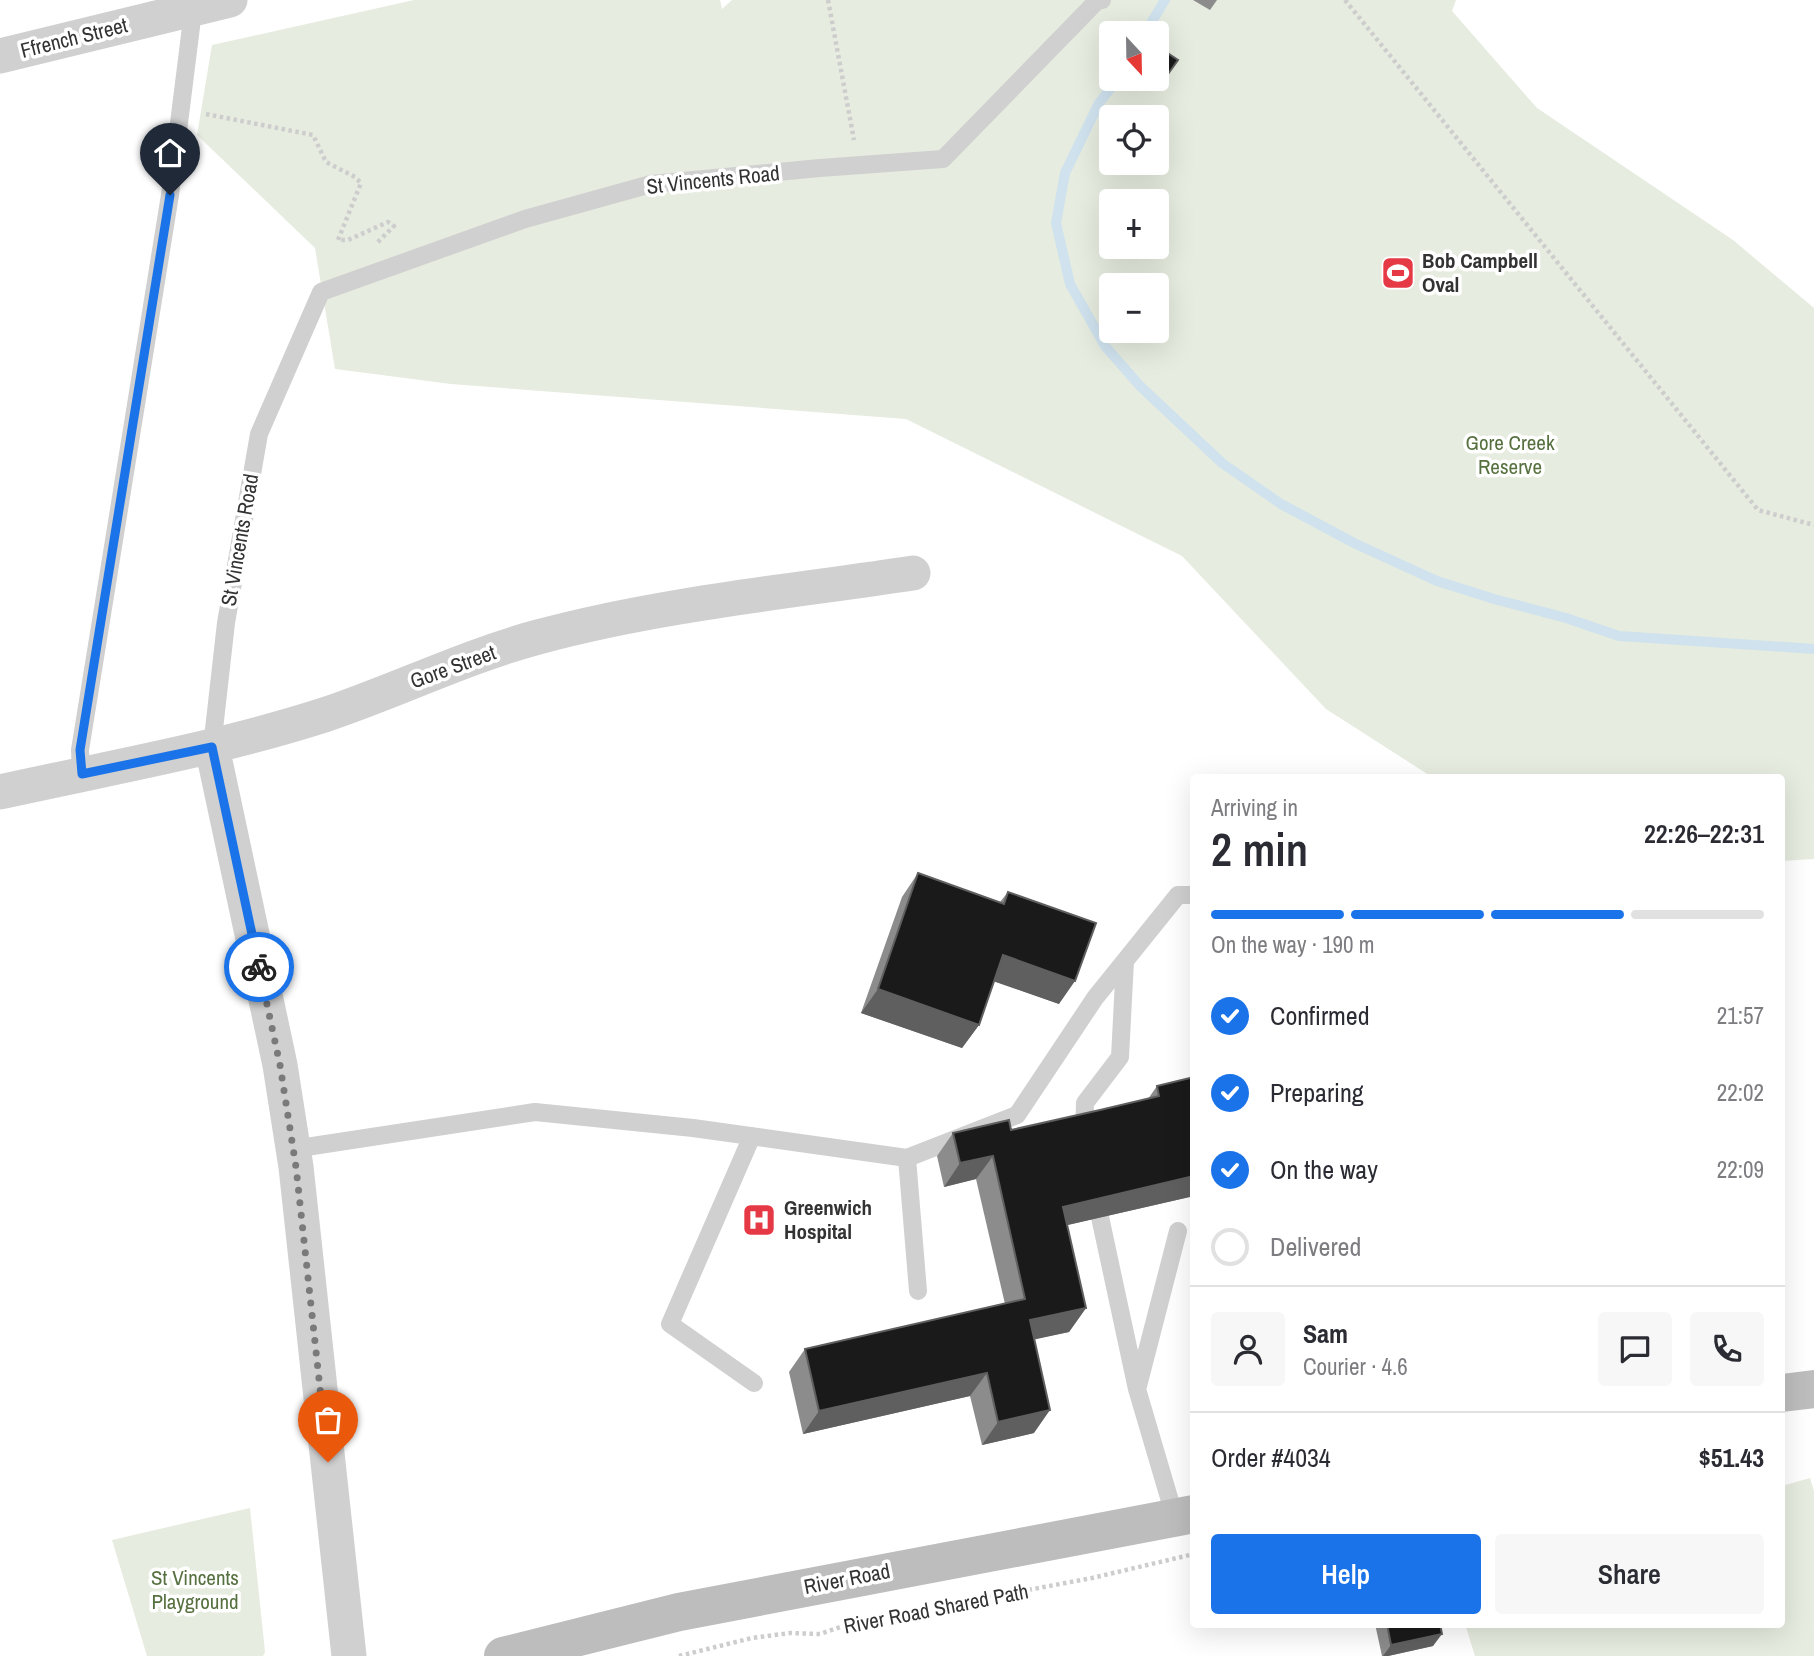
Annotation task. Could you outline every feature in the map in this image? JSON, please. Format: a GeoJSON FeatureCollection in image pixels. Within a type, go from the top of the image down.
{"type":"FeatureCollection","features":[{"type":"Feature","properties":{"kind":"main road"},"geometry":{"type":"LineString","coordinates":[[1785,1393],[1814,1389]]}},
{"type":"Feature","properties":{"kind":"main road","name":"River Road"},"geometry":{"type":"LineString","coordinates":[[503,1656],[679,1612],[1184,1516]]}},
{"type":"Feature","properties":{"kind":"street","name":"Ffrench Street"},"geometry":{"type":"LineString","coordinates":[[0,56],[194,4],[230,0]]}},
{"type":"Feature","properties":{"kind":"street","name":"Gore Street"},"geometry":{"type":"LineString","coordinates":[[0,792],[212,747],[325,714],[469,659],[538,637],[665,609],[913,573]]}},
{"type":"Feature","properties":{"kind":"street","name":"St Vincents Road"},"geometry":{"type":"LineString","coordinates":[[212,747],[280,1065],[293,1149],[349,1656]]}},
{"type":"Feature","properties":{"kind":"lane","name":"St Vincents Road"},"geometry":{"type":"LineString","coordinates":[[212,747],[226,623],[259,434],[321,292],[525,219],[651,184],[943,159],[1097,1],[1102,0]]}},
{"type":"Feature","properties":{"kind":"lane"},"geometry":{"type":"LineString","coordinates":[[82,774],[80,750],[182,109],[194,4]]}},
{"type":"Feature","properties":{"kind":"lane"},"geometry":{"type":"LineString","coordinates":[[293,1149],[535,1112],[752,1136],[907,1158],[1017,1115],[1095,998],[1178,895],[1190,895]]}},
{"type":"Feature","properties":{"kind":"lane"},"geometry":{"type":"LineString","coordinates":[[1084,1133],[1085,1103],[1120,1057],[1125,961]]}},
{"type":"Feature","properties":{"kind":"lane"},"geometry":{"type":"LineString","coordinates":[[752,1136],[670,1324],[754,1383]]}},
{"type":"Feature","properties":{"kind":"lane"},"geometry":{"type":"LineString","coordinates":[[907,1158],[918,1291]]}},
{"type":"Feature","properties":{"kind":"lane"},"geometry":{"type":"LineString","coordinates":[[1100,1217],[1137,1390],[1184,1516]]}},
{"type":"Feature","properties":{"kind":"lane"},"geometry":{"type":"LineString","coordinates":[[1137,1390],[1178,1231]]}},
{"type":"Feature","properties":{"kind":"path"},"geometry":{"type":"LineString","coordinates":[[828,0],[858,165]]}},
{"type":"Feature","properties":{"kind":"path"},"geometry":{"type":"LineString","coordinates":[[1345,0],[1758,510],[1814,525]]}},
{"type":"Feature","properties":{"kind":"path"},"geometry":{"type":"LineString","coordinates":[[182,109],[313,135],[326,162],[361,183],[338,240],[348,240],[387,222],[394,226],[371,248]]}},
{"type":"Feature","properties":{"kind":"path","name":"River Road Shared Path"},"geometry":{"type":"LineString","coordinates":[[678,1656],[752,1638],[790,1633],[820,1634],[852,1623],[1092,1578],[1190,1555]]}},
{"type":"Feature","properties":{"kind":"green space","name":"Gore Creek Reserve"},"geometry":{"type":"Polygon","coordinates":[[[414,0],[720,0],[722,9],[732,0],[1456,0],[1452,11],[1537,108],[1733,240],[1814,308],[1814,859],[1785,861],[1785,774],[1427,774],[1326,709],[1182,556],[906,419],[451,384],[335,369],[315,248],[197,135],[212,45],[414,0]]]}},
{"type":"Feature","properties":{"kind":"green space"},"geometry":{"type":"Polygon","coordinates":[[[1810,1478],[1814,1491],[1814,1656],[1475,1656],[1466,1628],[1785,1628],[1785,1485],[1810,1478]]]}},
{"type":"Feature","properties":{"kind":"green space","name":"St Vincents Playground"},"geometry":{"type":"Polygon","coordinates":[[[250,1508],[265,1652],[263,1656],[147,1656],[112,1540],[250,1508]]]}},
{"type":"Feature","properties":{"kind":"building"},"geometry":{"type":"Polygon","coordinates":[[[1169,54],[1178,60],[1169,73],[1169,54]]]}},
{"type":"Feature","properties":{"kind":"building"},"geometry":{"type":"Polygon","coordinates":[[[918,873],[1004,904],[1008,892],[1096,923],[1075,981],[1003,955],[979,1025],[878,989],[918,873]]]}},
{"type":"Feature","properties":{"kind":"building"},"geometry":{"type":"Polygon","coordinates":[[[1190,1078],[1190,1177],[1063,1207],[1086,1308],[1030,1320],[1050,1410],[998,1422],[987,1373],[819,1411],[805,1349],[1025,1299],[993,1156],[960,1163],[953,1133],[1009,1120],[1011,1130],[1100,1110],[1159,1096],[1157,1086],[1190,1078]]]}},
{"type":"Feature","properties":{"kind":"building"},"geometry":{"type":"Polygon","coordinates":[[[1388,1628],[1441,1628],[1442,1634],[1391,1645],[1388,1628]]]}},
{"type":"Feature","properties":{"kind":"waterway"},"geometry":{"type":"LineString","coordinates":[[1152,21],[1165,0]]}},
{"type":"Feature","properties":{"kind":"waterway"},"geometry":{"type":"LineString","coordinates":[[1108,91],[1099,103],[1065,173],[1056,223],[1070,284],[1105,346],[1140,386],[1222,463],[1281,504],[1356,544],[1437,581],[1494,599],[1566,618],[1619,636],[1814,649]]}},
{"type":"Feature","properties":{"kind":"way so far"},"geometry":{"type":"LineString","coordinates":[[259,967],[280,1065],[296,1167],[328,1462]]}},
{"type":"Feature","properties":{"kind":"place","name":"Bob Campbell Oval"},"geometry":{"type":"Point","coordinates":[1398,273]}},
{"type":"Feature","properties":{"kind":"place","name":"Greenwich Hospital"},"geometry":{"type":"Point","coordinates":[759,1220]}},
{"type":"Feature","properties":{"kind":"route"},"geometry":{"type":"LineString","coordinates":[[170,195],[80,750],[82,774],[212,747],[259,967]]}}]}
